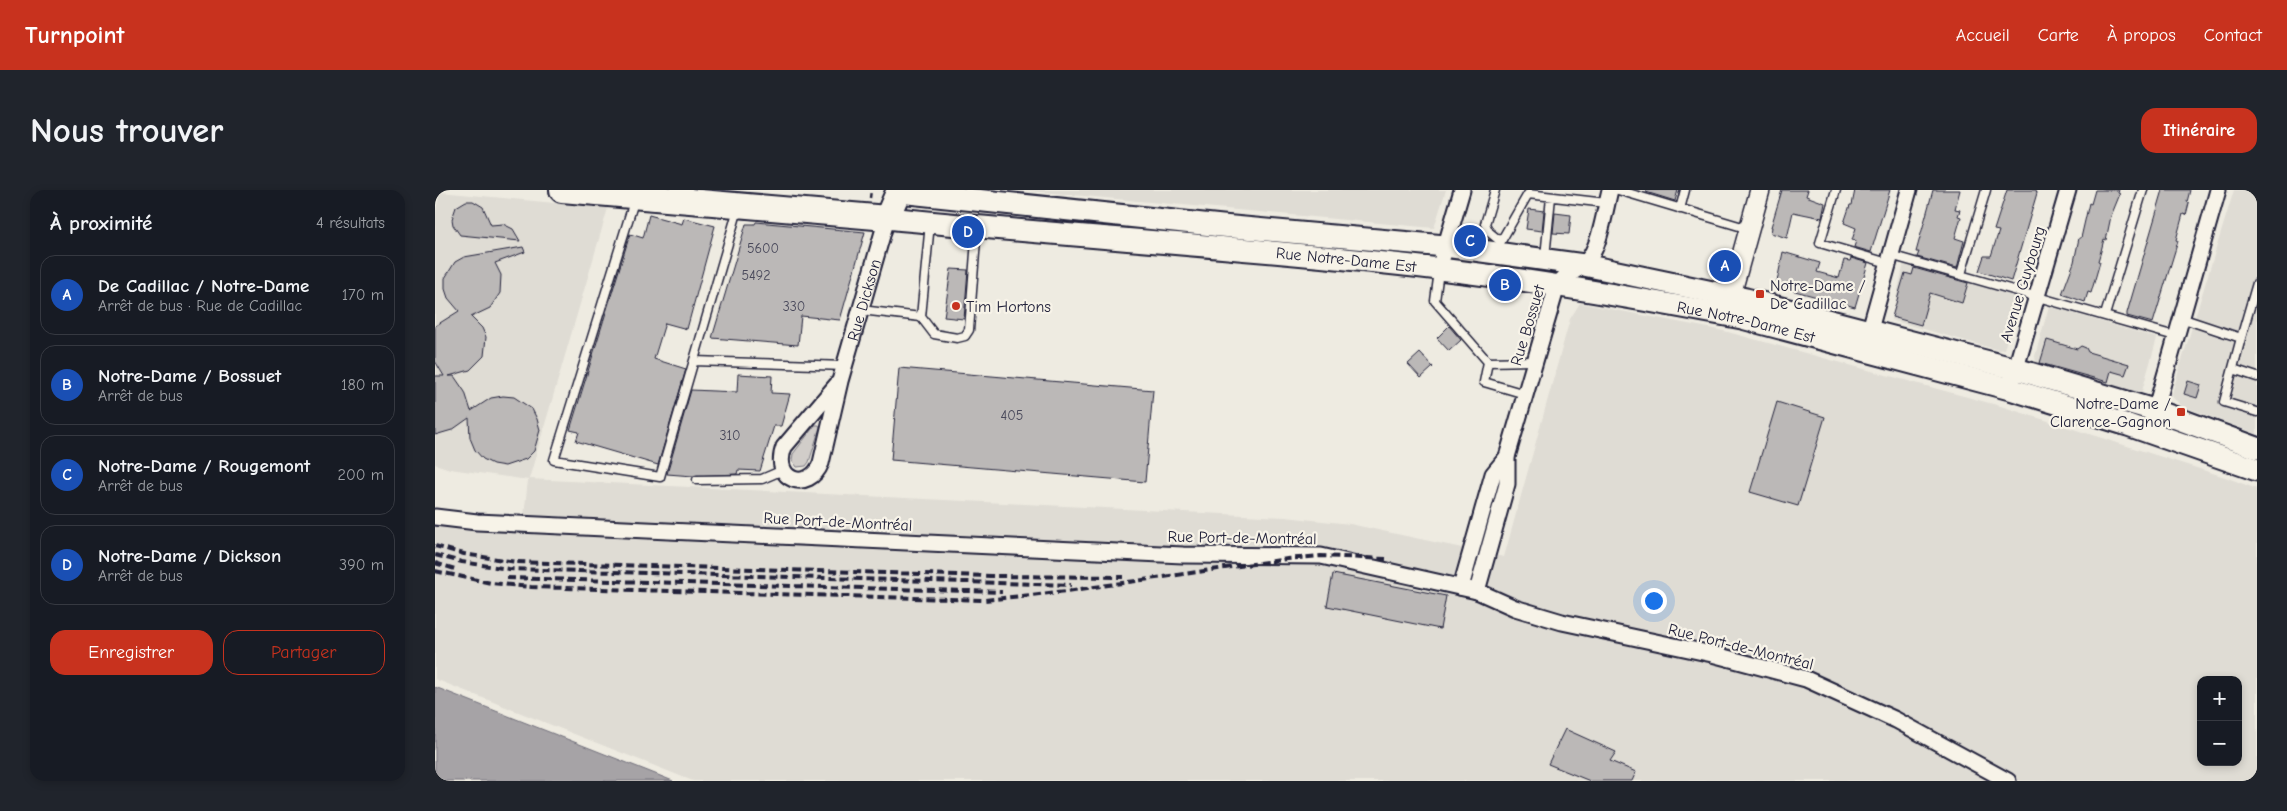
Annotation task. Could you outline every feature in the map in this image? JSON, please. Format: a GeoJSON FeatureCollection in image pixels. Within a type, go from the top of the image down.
{"type":"FeatureCollection","features":[{"type":"Feature","properties":{"kind":"main road","name":"Rue Notre-Dame Est"},"geometry":{"type":"LineString","coordinates":[[562,190],[1439,269],[1557,286],[1728,305]]}},
{"type":"Feature","properties":{"kind":"main road","name":"Rue Notre-Dame Est"},"geometry":{"type":"LineString","coordinates":[[890,190],[1222,226],[1445,246],[1497,246],[1584,265],[1728,305],[1867,340],[2016,369],[2154,410],[2257,448]]}},
{"type":"Feature","properties":{"kind":"main road","name":"Rue Dickson"},"geometry":{"type":"LineString","coordinates":[[887,218],[890,190]]}},
{"type":"Feature","properties":{"kind":"main road"},"geometry":{"type":"LineString","coordinates":[[1220,248],[1222,226]]}},
{"type":"Feature","properties":{"kind":"main road","name":"Rue Notre-Dame Est"},"geometry":{"type":"LineString","coordinates":[[1867,340],[2010,389],[2149,432],[2257,470]]}},
{"type":"Feature","properties":{"kind":"street"},"geometry":{"type":"LineString","coordinates":[[1439,269],[1462,190]]}},
{"type":"Feature","properties":{"kind":"street"},"geometry":{"type":"LineString","coordinates":[[1728,305],[1760,190]]}},
{"type":"Feature","properties":{"kind":"street"},"geometry":{"type":"LineString","coordinates":[[1867,340],[1909,190]]}},
{"type":"Feature","properties":{"kind":"street","name":"Avenue Guybourg"},"geometry":{"type":"LineString","coordinates":[[2010,389],[2068,190]]}},
{"type":"Feature","properties":{"kind":"street"},"geometry":{"type":"LineString","coordinates":[[2149,432],[2218,190]]}},
{"type":"Feature","properties":{"kind":"street","name":"Rue Bossuet"},"geometry":{"type":"LineString","coordinates":[[1477,591],[1507,484],[1507,457],[1557,286],[1567,274],[1584,265],[1594,248],[1608,197]]}},
{"type":"Feature","properties":{"kind":"street","name":"Rue Dickson"},"geometry":{"type":"LineString","coordinates":[[840,381],[787,442],[780,457],[785,475],[793,479],[811,478],[818,473],[840,381],[887,218]]}},
{"type":"Feature","properties":{"kind":"street","name":"Rue Bossuet"},"geometry":{"type":"LineString","coordinates":[[1461,587],[1493,474],[1507,457]]}},
{"type":"Feature","properties":{"kind":"street","name":"Rue Port-de-Montréal"},"geometry":{"type":"LineString","coordinates":[[435,517],[487,522],[1183,555],[1321,556],[1477,591],[1515,608],[1561,622],[1712,654],[1806,679],[1896,720],[2008,781]]}},
{"type":"Feature","properties":{"kind":"lane"},"geometry":{"type":"LineString","coordinates":[[1495,190],[1485,224],[1497,246]]}},
{"type":"Feature","properties":{"kind":"lane"},"geometry":{"type":"LineString","coordinates":[[1618,190],[1749,229]]}},
{"type":"Feature","properties":{"kind":"lane"},"geometry":{"type":"LineString","coordinates":[[1680,209],[1685,190]]}},
{"type":"Feature","properties":{"kind":"lane"},"geometry":{"type":"LineString","coordinates":[[1836,190],[1820,242],[1961,274],[2175,336]]}},
{"type":"Feature","properties":{"kind":"lane"},"geometry":{"type":"LineString","coordinates":[[1961,274],[1986,190]]}},
{"type":"Feature","properties":{"kind":"lane"},"geometry":{"type":"LineString","coordinates":[[2105,315],[2143,190]]}},
{"type":"Feature","properties":{"kind":"lane"},"geometry":{"type":"LineString","coordinates":[[1497,246],[1528,192],[1551,197],[1608,197]]}},
{"type":"Feature","properties":{"kind":"lane"},"geometry":{"type":"LineString","coordinates":[[636,196],[554,460],[660,476],[739,205]]}},
{"type":"Feature","properties":{"kind":"lane"},"geometry":{"type":"LineString","coordinates":[[1545,258],[1551,197]]}},
{"type":"Feature","properties":{"kind":"lane"},"geometry":{"type":"LineString","coordinates":[[930,222],[921,317],[929,330],[938,336],[961,338],[968,333],[977,226]]}},
{"type":"Feature","properties":{"kind":"lane"},"geometry":{"type":"LineString","coordinates":[[1439,269],[1435,301],[1488,362]]}},
{"type":"Feature","properties":{"kind":"lane"},"geometry":{"type":"LineString","coordinates":[[2257,283],[2224,402],[2257,412]]}},
{"type":"Feature","properties":{"kind":"lane"},"geometry":{"type":"LineString","coordinates":[[861,310],[921,317]]}},
{"type":"Feature","properties":{"kind":"lane"},"geometry":{"type":"LineString","coordinates":[[2181,318],[2241,338]]}},
{"type":"Feature","properties":{"kind":"lane"},"geometry":{"type":"LineString","coordinates":[[694,361],[845,366]]}},
{"type":"Feature","properties":{"kind":"lane"},"geometry":{"type":"LineString","coordinates":[[1488,362],[1534,361]]}},
{"type":"Feature","properties":{"kind":"lane"},"geometry":{"type":"LineString","coordinates":[[1488,362],[1484,382],[1525,394]]}},
{"type":"Feature","properties":{"kind":"lane"},"geometry":{"type":"LineString","coordinates":[[2233,369],[2257,377]]}},
{"type":"Feature","properties":{"kind":"lane"},"geometry":{"type":"LineString","coordinates":[[697,480],[762,479],[771,477],[783,470]]}},
{"type":"Feature","properties":{"kind":"shaded area"},"geometry":{"type":"Polygon","coordinates":[[[1019,190],[1446,190],[1434,228],[1019,190]]]}},
{"type":"Feature","properties":{"kind":"shaded area"},"geometry":{"type":"Polygon","coordinates":[[[2234,190],[2257,190],[2257,434],[2182,406],[2171,396],[2234,190]]]}},
{"type":"Feature","properties":{"kind":"shaded area"},"geometry":{"type":"Polygon","coordinates":[[[440,192],[608,208],[529,479],[1285,517],[1350,524],[1504,557],[1570,319],[1580,303],[1724,331],[2004,407],[2225,477],[2257,489],[2257,781],[693,781],[435,679],[435,509],[524,516],[528,480],[450,469],[435,464],[435,214],[440,192]]]}},
{"type":"Feature","properties":{"kind":"shaded area"},"geometry":{"type":"Polygon","coordinates":[[[1904,263],[2021,296],[2004,349],[1998,350],[1891,320],[1904,263]]]}},
{"type":"Feature","properties":{"kind":"shaded area"},"geometry":{"type":"Polygon","coordinates":[[[2049,306],[2157,338],[2142,391],[2136,392],[2036,363],[2035,356],[2049,306]]]}},
{"type":"Feature","properties":{"kind":"shaded area"},"geometry":{"type":"Polygon","coordinates":[[[815,425],[820,427],[809,462],[806,466],[797,467],[792,460],[793,454],[815,425]]]}},
{"type":"Feature","properties":{"kind":"shaded area"},"geometry":{"type":"Polygon","coordinates":[[[435,687],[673,781],[435,781],[435,687]]]}},
{"type":"Feature","properties":{"kind":"building"},"geometry":{"type":"Polygon","coordinates":[[[1647,190],[1678,190],[1675,201],[1646,192],[1647,190]]]}},
{"type":"Feature","properties":{"kind":"building"},"geometry":{"type":"Polygon","coordinates":[[[1782,190],[1808,190],[1806,196],[1825,203],[1822,218],[1793,212],[1787,238],[1771,233],[1782,190]]]}},
{"type":"Feature","properties":{"kind":"building"},"geometry":{"type":"Polygon","coordinates":[[[1855,190],[1890,190],[1871,252],[1854,247],[1856,241],[1852,240],[1856,228],[1844,223],[1850,205],[1852,205],[1855,190]]]}},
{"type":"Feature","properties":{"kind":"building"},"geometry":{"type":"Polygon","coordinates":[[[1933,190],[1960,190],[1955,209],[1960,210],[1958,216],[1961,217],[1955,238],[1964,241],[1957,268],[1917,257],[1919,252],[1916,252],[1933,190]]]}},
{"type":"Feature","properties":{"kind":"building"},"geometry":{"type":"Polygon","coordinates":[[[2007,190],[2036,190],[2037,193],[2011,281],[1979,271],[1984,256],[1991,256],[1999,231],[1994,230],[2007,190]]]}},
{"type":"Feature","properties":{"kind":"building"},"geometry":{"type":"Polygon","coordinates":[[[2095,190],[2119,190],[2118,193],[2120,194],[2111,216],[2106,240],[2104,239],[2091,293],[2088,292],[2085,302],[2062,294],[2074,262],[2089,203],[2091,204],[2095,190]]]}},
{"type":"Feature","properties":{"kind":"building"},"geometry":{"type":"Polygon","coordinates":[[[2163,190],[2190,190],[2186,215],[2183,214],[2176,240],[2178,241],[2153,323],[2127,316],[2127,313],[2163,190]]]}},
{"type":"Feature","properties":{"kind":"building"},"geometry":{"type":"Polygon","coordinates":[[[466,201],[473,201],[483,207],[491,225],[503,224],[513,229],[520,241],[460,235],[453,225],[452,219],[456,207],[466,201]]]}},
{"type":"Feature","properties":{"kind":"building"},"geometry":{"type":"Polygon","coordinates":[[[1529,209],[1544,211],[1542,231],[1526,229],[1529,209]]]}},
{"type":"Feature","properties":{"kind":"building"},"geometry":{"type":"Polygon","coordinates":[[[1555,213],[1571,215],[1569,234],[1553,233],[1555,213]]]}},
{"type":"Feature","properties":{"kind":"building"},"geometry":{"type":"Polygon","coordinates":[[[649,215],[682,224],[684,218],[715,226],[687,329],[665,323],[654,359],[686,369],[658,465],[576,441],[579,432],[570,430],[630,234],[643,238],[649,215]]]}},
{"type":"Feature","properties":{"kind":"building"},"geometry":{"type":"Polygon","coordinates":[[[756,222],[865,232],[840,320],[801,316],[798,345],[712,338],[746,224],[755,224],[756,222]]]}},
{"type":"Feature","properties":{"kind":"building"},"geometry":{"type":"Polygon","coordinates":[[[523,247],[525,252],[495,263],[501,275],[500,293],[490,308],[471,317],[482,328],[486,337],[484,356],[470,370],[449,376],[454,376],[465,392],[471,411],[491,398],[503,396],[514,397],[532,409],[540,430],[534,451],[526,459],[505,466],[493,464],[483,459],[475,450],[470,438],[469,418],[452,430],[435,435],[435,376],[444,376],[435,361],[435,326],[459,311],[448,298],[445,289],[445,278],[455,262],[464,257],[523,247]]]}},
{"type":"Feature","properties":{"kind":"building"},"geometry":{"type":"Polygon","coordinates":[[[1783,252],[1820,263],[1817,272],[1839,278],[1844,260],[1850,261],[1851,258],[1868,263],[1855,307],[1776,286],[1783,252]]]}},
{"type":"Feature","properties":{"kind":"building"},"geometry":{"type":"Polygon","coordinates":[[[1914,268],[1968,283],[1962,303],[1930,293],[1921,325],[1892,317],[1905,273],[1912,275],[1914,268]]]}},
{"type":"Feature","properties":{"kind":"building","name":"Tim Hortons"},"geometry":{"type":"Polygon","coordinates":[[[951,269],[968,270],[964,319],[944,317],[951,269]]]}},
{"type":"Feature","properties":{"kind":"building"},"geometry":{"type":"Polygon","coordinates":[[[1449,326],[1461,340],[1449,351],[1437,338],[1449,326]]]}},
{"type":"Feature","properties":{"kind":"building"},"geometry":{"type":"Polygon","coordinates":[[[2047,340],[2077,349],[2081,346],[2086,348],[2088,352],[2129,364],[2125,375],[2111,371],[2108,382],[2040,363],[2047,340]]]}},
{"type":"Feature","properties":{"kind":"building"},"geometry":{"type":"Polygon","coordinates":[[[1420,353],[1433,367],[1421,378],[1408,364],[1420,353]]]}},
{"type":"Feature","properties":{"kind":"building"},"geometry":{"type":"Polygon","coordinates":[[[899,368],[1153,390],[1145,482],[891,460],[899,368]]]}},
{"type":"Feature","properties":{"kind":"building"},"geometry":{"type":"Polygon","coordinates":[[[738,374],[772,376],[771,393],[790,394],[781,426],[774,426],[760,471],[738,470],[737,474],[693,476],[667,474],[691,390],[737,392],[738,374]]]}},
{"type":"Feature","properties":{"kind":"building"},"geometry":{"type":"Polygon","coordinates":[[[2188,381],[2201,385],[2197,398],[2184,394],[2188,381]]]}},
{"type":"Feature","properties":{"kind":"building"},"geometry":{"type":"Polygon","coordinates":[[[1777,402],[1825,417],[1798,506],[1750,492],[1777,402]]]}},
{"type":"Feature","properties":{"kind":"building"},"geometry":{"type":"Polygon","coordinates":[[[1333,574],[1446,596],[1440,629],[1327,606],[1333,574]]]}},
{"type":"Feature","properties":{"kind":"building"},"geometry":{"type":"Polygon","coordinates":[[[1565,729],[1616,752],[1610,761],[1636,772],[1632,781],[1590,781],[1548,764],[1565,729]]]}},
{"type":"Feature","properties":{"kind":"railway"},"geometry":{"type":"LineString","coordinates":[[435,546],[464,554],[516,562],[990,576],[1123,577]]}},
{"type":"Feature","properties":{"kind":"railway"},"geometry":{"type":"LineString","coordinates":[[435,555],[462,562],[509,569],[1071,585]]}},
{"type":"Feature","properties":{"kind":"railway"},"geometry":{"type":"LineString","coordinates":[[435,571],[491,583],[531,587],[985,600],[1067,591],[1287,559],[1321,556],[1386,559]]}},
{"type":"Feature","properties":{"kind":"railway"},"geometry":{"type":"LineString","coordinates":[[435,563],[455,569]]}},
{"type":"Feature","properties":{"kind":"railway"},"geometry":{"type":"LineString","coordinates":[[507,578],[1002,592]]}},
{"type":"Feature","properties":{"kind":"place","name":"Notre-Dame / Dickson"},"geometry":{"type":"Point","coordinates":[968,232]}},
{"type":"Feature","properties":{"kind":"place","name":"Notre-Dame / Rougemont"},"geometry":{"type":"Point","coordinates":[1470,241]}},
{"type":"Feature","properties":{"kind":"place","name":"De Cadillac / Notre-Dame"},"geometry":{"type":"Point","coordinates":[1725,266]}},
{"type":"Feature","properties":{"kind":"place","name":"Notre-Dame / Bossuet"},"geometry":{"type":"Point","coordinates":[1505,285]}},
{"type":"Feature","properties":{"kind":"place","name":"Notre-Dame / De Cadillac"},"geometry":{"type":"Point","coordinates":[1760,294]}},
{"type":"Feature","properties":{"kind":"place","name":"Tim Hortons"},"geometry":{"type":"Point","coordinates":[956,306]}},
{"type":"Feature","properties":{"kind":"place","name":"Notre-Dame / Clarence-Gagnon"},"geometry":{"type":"Point","coordinates":[2181,412]}}]}
